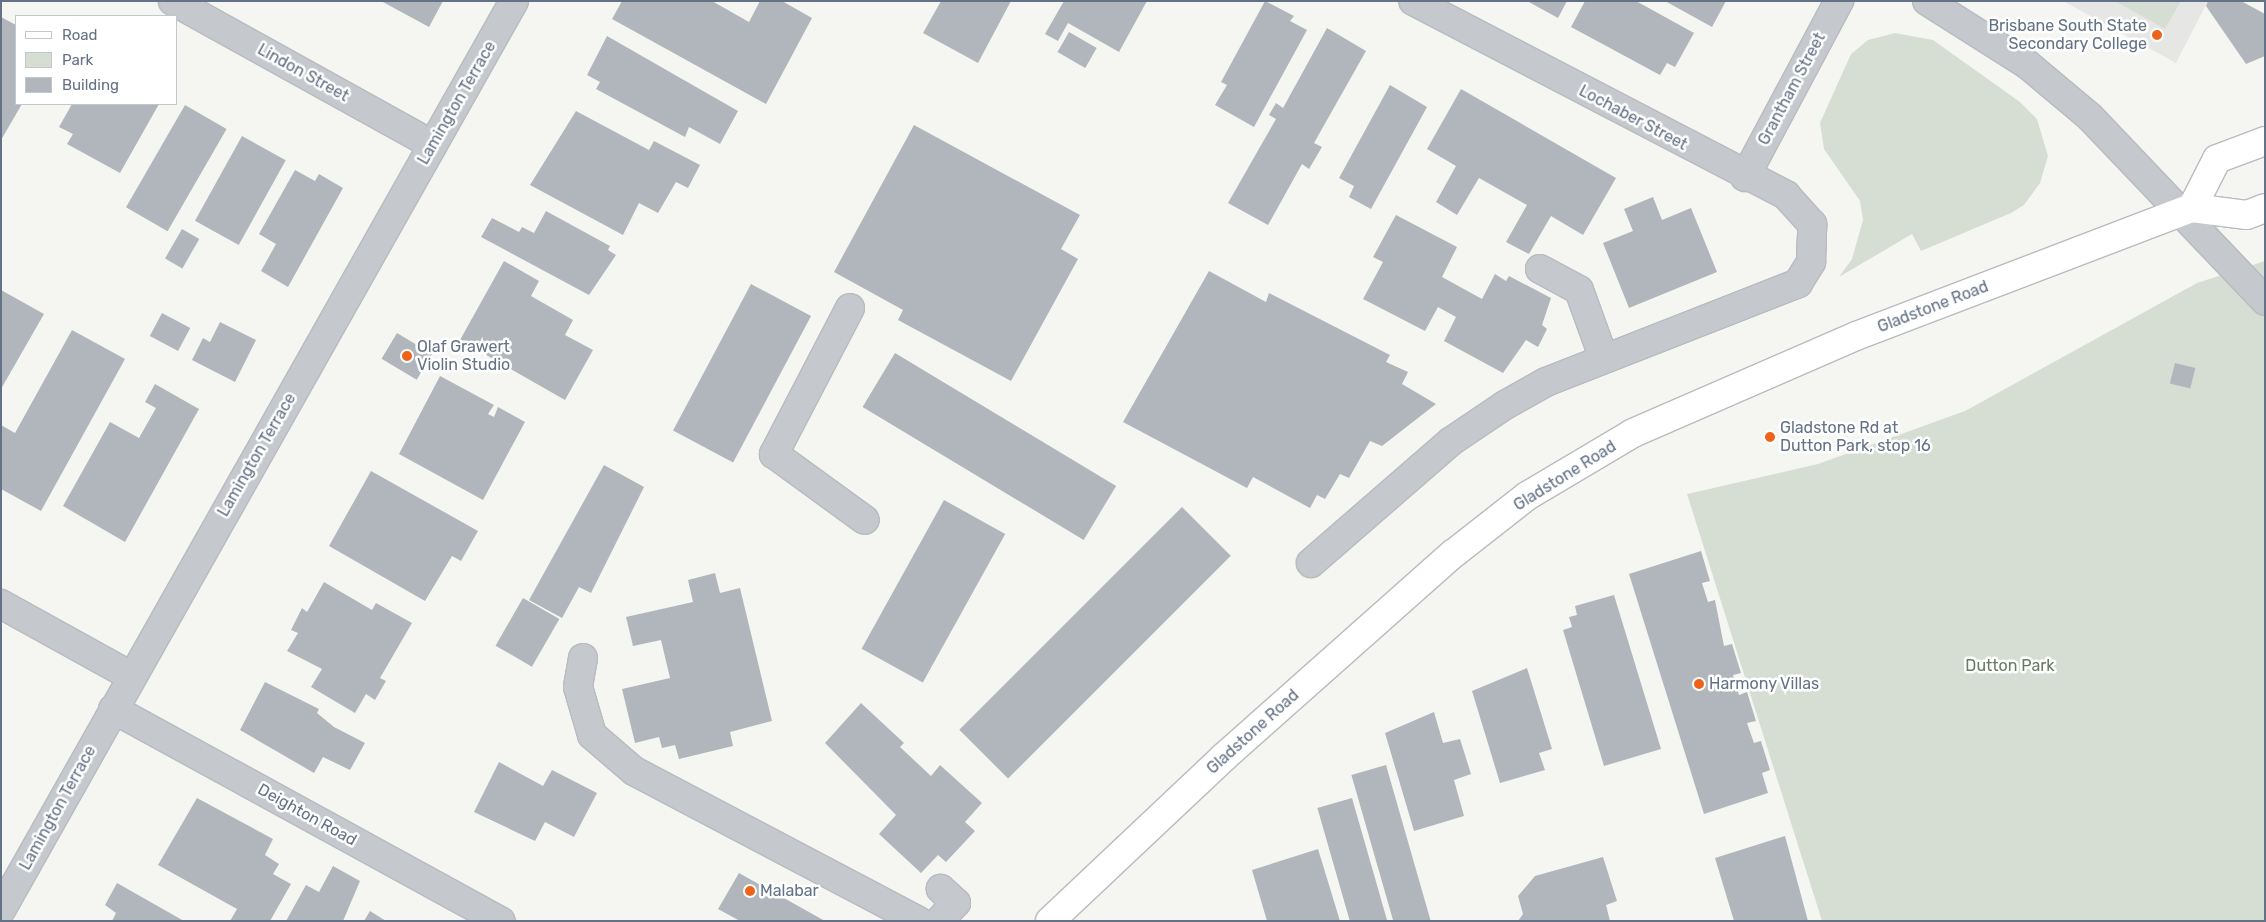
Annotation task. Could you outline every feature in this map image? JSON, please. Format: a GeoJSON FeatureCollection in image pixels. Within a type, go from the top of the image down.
{"type":"FeatureCollection","features":[{"type":"Feature","properties":{"kind":"main road"},"geometry":{"type":"LineString","coordinates":[[2187,210],[2217,160],[2265,141]]}},
{"type":"Feature","properties":{"kind":"main road","name":"Gladstone Road"},"geometry":{"type":"LineString","coordinates":[[1050,921],[1354,641],[1527,496],[1634,434],[1856,336],[2187,210],[2247,215],[2265,208]]}},
{"type":"Feature","properties":{"kind":"street","name":"Lindon Street"},"geometry":{"type":"LineString","coordinates":[[172,1],[433,145]]}},
{"type":"Feature","properties":{"kind":"street","name":"Lamington Terrace"},"geometry":{"type":"LineString","coordinates":[[1,910],[131,676],[514,1]]}},
{"type":"Feature","properties":{"kind":"street","name":"Lochaber Street"},"geometry":{"type":"LineString","coordinates":[[1413,1],[1801,207],[1815,238],[1811,262],[1798,283],[1604,360]]}},
{"type":"Feature","properties":{"kind":"street","name":"Grantham Street"},"geometry":{"type":"LineString","coordinates":[[1745,177],[1839,1]]}},
{"type":"Feature","properties":{"kind":"street"},"geometry":{"type":"LineString","coordinates":[[1928,1],[2028,65],[2090,117],[2187,210],[2265,301]]}},
{"type":"Feature","properties":{"kind":"street"},"geometry":{"type":"LineString","coordinates":[[1310,563],[1450,442],[1546,382],[1604,360],[1578,290],[1540,269]]}},
{"type":"Feature","properties":{"kind":"street"},"geometry":{"type":"LineString","coordinates":[[850,308],[774,454],[865,520]]}},
{"type":"Feature","properties":{"kind":"street"},"geometry":{"type":"LineString","coordinates":[[1,604],[131,676]]}},
{"type":"Feature","properties":{"kind":"street"},"geometry":{"type":"LineString","coordinates":[[583,658],[578,687],[592,735],[634,771],[918,921]]}},
{"type":"Feature","properties":{"kind":"street","name":"Deighton Road"},"geometry":{"type":"LineString","coordinates":[[113,709],[501,921]]}},
{"type":"Feature","properties":{"kind":"street"},"geometry":{"type":"LineString","coordinates":[[939,921],[956,903],[941,889]]}},
{"type":"Feature","properties":{"kind":"shaded area","name":"Brisbane South State Secondary College"},"geometry":{"type":"Polygon","coordinates":[[[2063,1],[2208,1],[2176,63],[2063,1]]]}},
{"type":"Feature","properties":{"kind":"green space"},"geometry":{"type":"Polygon","coordinates":[[[2115,1],[2181,1],[2165,29],[2115,1]]]}},
{"type":"Feature","properties":{"kind":"green space"},"geometry":{"type":"Polygon","coordinates":[[[1895,33],[1933,40],[2020,102],[2037,119],[2048,156],[2040,183],[2024,205],[2011,213],[1921,251],[1912,234],[1839,277],[1852,259],[1863,220],[1860,201],[1824,149],[1820,123],[1851,54],[1868,40],[1895,33]]]}},
{"type":"Feature","properties":{"kind":"green space","name":"Dutton Park"},"geometry":{"type":"Polygon","coordinates":[[[2265,261],[2265,921],[1822,921],[1687,494],[1818,464],[1965,411],[2197,283],[2265,261]]]}},
{"type":"Feature","properties":{"kind":"building"},"geometry":{"type":"Polygon","coordinates":[[[381,1],[443,1],[429,27],[381,1]]]}},
{"type":"Feature","properties":{"kind":"building"},"geometry":{"type":"Polygon","coordinates":[[[622,1],[712,1],[749,22],[760,1],[782,1],[812,18],[766,104],[612,19],[622,1]]]}},
{"type":"Feature","properties":{"kind":"building"},"geometry":{"type":"Polygon","coordinates":[[[941,1],[1011,1],[978,63],[923,33],[941,1]]]}},
{"type":"Feature","properties":{"kind":"building"},"geometry":{"type":"Polygon","coordinates":[[[1064,1],[1147,1],[1119,52],[1068,23],[1058,41],[1045,34],[1064,1]]]}},
{"type":"Feature","properties":{"kind":"building"},"geometry":{"type":"Polygon","coordinates":[[[1265,1],[1294,16],[1290,21],[1307,30],[1254,127],[1215,105],[1227,85],[1221,82],[1265,1]]]}},
{"type":"Feature","properties":{"kind":"building"},"geometry":{"type":"Polygon","coordinates":[[[1527,1],[1567,1],[1558,18],[1527,1]]]}},
{"type":"Feature","properties":{"kind":"building"},"geometry":{"type":"Polygon","coordinates":[[[1585,1],[1636,1],[1694,33],[1675,67],[1667,63],[1660,75],[1571,27],[1585,1]]]}},
{"type":"Feature","properties":{"kind":"building"},"geometry":{"type":"Polygon","coordinates":[[[1665,1],[1726,1],[1712,27],[1665,1]]]}},
{"type":"Feature","properties":{"kind":"building"},"geometry":{"type":"Polygon","coordinates":[[[2208,1],[2241,1],[2265,14],[2265,56],[2246,64],[2206,6],[2208,1]]]}},
{"type":"Feature","properties":{"kind":"building"},"geometry":{"type":"Polygon","coordinates":[[[1,17],[15,24],[15,105],[21,105],[1,140],[1,17]]]}},
{"type":"Feature","properties":{"kind":"building"},"geometry":{"type":"Polygon","coordinates":[[[1327,28],[1366,51],[1314,143],[1322,147],[1309,169],[1302,164],[1268,225],[1228,203],[1276,119],[1269,115],[1276,103],[1283,108],[1327,28]]]}},
{"type":"Feature","properties":{"kind":"building"},"geometry":{"type":"Polygon","coordinates":[[[1069,32],[1097,48],[1085,68],[1058,52],[1069,32]]]}},
{"type":"Feature","properties":{"kind":"building"},"geometry":{"type":"Polygon","coordinates":[[[607,36],[738,111],[720,144],[689,127],[685,137],[596,89],[600,82],[587,75],[607,36]]]}},
{"type":"Feature","properties":{"kind":"building"},"geometry":{"type":"Polygon","coordinates":[[[1390,85],[1427,107],[1371,209],[1349,197],[1354,186],[1339,178],[1390,85]]]}},
{"type":"Feature","properties":{"kind":"building"},"geometry":{"type":"Polygon","coordinates":[[[1461,89],[1616,178],[1583,235],[1551,216],[1529,254],[1506,242],[1527,205],[1479,178],[1457,215],[1436,202],[1456,166],[1427,149],[1461,89]]]}},
{"type":"Feature","properties":{"kind":"building"},"geometry":{"type":"Polygon","coordinates":[[[71,105],[158,105],[120,173],[67,144],[73,134],[59,127],[71,105]]]}},
{"type":"Feature","properties":{"kind":"building"},"geometry":{"type":"Polygon","coordinates":[[[185,105],[227,129],[168,231],[126,207],[185,105]]]}},
{"type":"Feature","properties":{"kind":"building"},"geometry":{"type":"Polygon","coordinates":[[[576,111],[649,150],[654,141],[700,165],[688,188],[676,182],[658,213],[639,203],[623,235],[530,185],[576,111]]]}},
{"type":"Feature","properties":{"kind":"building"},"geometry":{"type":"Polygon","coordinates":[[[914,125],[1080,215],[1061,249],[1078,259],[1011,381],[898,320],[903,310],[834,272],[914,125]]]}},
{"type":"Feature","properties":{"kind":"building"},"geometry":{"type":"Polygon","coordinates":[[[242,136],[286,160],[239,245],[195,221],[242,136]]]}},
{"type":"Feature","properties":{"kind":"building"},"geometry":{"type":"Polygon","coordinates":[[[295,170],[315,181],[319,174],[343,188],[288,287],[261,271],[276,244],[259,234],[295,170]]]}},
{"type":"Feature","properties":{"kind":"building"},"geometry":{"type":"Polygon","coordinates":[[[1653,197],[1662,220],[1691,208],[1717,272],[1629,308],[1603,243],[1633,231],[1624,209],[1653,197]]]}},
{"type":"Feature","properties":{"kind":"building"},"geometry":{"type":"Polygon","coordinates":[[[546,211],[610,246],[608,250],[616,255],[589,295],[481,237],[492,218],[519,232],[522,227],[534,233],[546,211]]]}},
{"type":"Feature","properties":{"kind":"building"},"geometry":{"type":"Polygon","coordinates":[[[1396,215],[1457,247],[1442,277],[1482,299],[1495,274],[1506,281],[1509,276],[1551,298],[1542,325],[1547,329],[1538,347],[1526,340],[1503,373],[1444,341],[1456,317],[1438,307],[1425,331],[1363,299],[1383,262],[1373,257],[1396,215]]]}},
{"type":"Feature","properties":{"kind":"building"},"geometry":{"type":"Polygon","coordinates":[[[182,229],[199,239],[182,268],[165,258],[182,229]]]}},
{"type":"Feature","properties":{"kind":"building"},"geometry":{"type":"Polygon","coordinates":[[[504,261],[539,281],[531,296],[573,320],[565,335],[593,350],[565,400],[460,340],[504,261]]]}},
{"type":"Feature","properties":{"kind":"building"},"geometry":{"type":"Polygon","coordinates":[[[1209,271],[1266,302],[1269,293],[1390,355],[1386,362],[1408,372],[1402,384],[1436,404],[1382,446],[1370,441],[1349,478],[1340,474],[1325,499],[1317,495],[1310,508],[1253,477],[1247,488],[1123,422],[1209,271]]]}},
{"type":"Feature","properties":{"kind":"building"},"geometry":{"type":"Polygon","coordinates":[[[751,284],[811,316],[733,462],[673,431],[751,284]]]}},
{"type":"Feature","properties":{"kind":"building"},"geometry":{"type":"Polygon","coordinates":[[[1,290],[44,314],[1,389],[1,290]]]}},
{"type":"Feature","properties":{"kind":"building"},"geometry":{"type":"Polygon","coordinates":[[[162,313],[190,328],[178,351],[150,336],[162,313]]]}},
{"type":"Feature","properties":{"kind":"building"},"geometry":{"type":"Polygon","coordinates":[[[220,322],[256,340],[235,382],[192,360],[203,338],[210,342],[220,322]]]}},
{"type":"Feature","properties":{"kind":"building"},"geometry":{"type":"Polygon","coordinates":[[[72,330],[125,359],[41,511],[1,489],[1,425],[15,433],[72,330]]]}},
{"type":"Feature","properties":{"kind":"building","name":"Olaf Grawert Violin Studio"},"geometry":{"type":"Polygon","coordinates":[[[397,333],[432,354],[417,380],[382,359],[397,333]]]}},
{"type":"Feature","properties":{"kind":"building"},"geometry":{"type":"Polygon","coordinates":[[[895,353],[1116,486],[1084,540],[863,407],[895,353]]]}},
{"type":"Feature","properties":{"kind":"building"},"geometry":{"type":"Polygon","coordinates":[[[2175,363],[2195,368],[2190,388],[2170,383],[2175,363]]]}},
{"type":"Feature","properties":{"kind":"building"},"geometry":{"type":"Polygon","coordinates":[[[440,376],[494,405],[488,414],[494,417],[498,407],[525,422],[483,500],[399,454],[440,376]]]}},
{"type":"Feature","properties":{"kind":"building"},"geometry":{"type":"Polygon","coordinates":[[[155,384],[199,409],[125,542],[63,506],[110,422],[139,438],[156,408],[145,402],[155,384]]]}},
{"type":"Feature","properties":{"kind":"building"},"geometry":{"type":"Polygon","coordinates":[[[604,465],[644,487],[591,593],[579,587],[562,618],[529,600],[604,465]]]}},
{"type":"Feature","properties":{"kind":"building"},"geometry":{"type":"Polygon","coordinates":[[[371,471],[478,531],[461,561],[452,556],[425,601],[329,546],[371,471]]]}},
{"type":"Feature","properties":{"kind":"building"},"geometry":{"type":"Polygon","coordinates":[[[944,500],[1005,534],[923,683],[862,649],[944,500]]]}},
{"type":"Feature","properties":{"kind":"building"},"geometry":{"type":"Polygon","coordinates":[[[1182,507],[1231,556],[1008,779],[959,730],[1182,507]]]}},
{"type":"Feature","properties":{"kind":"building","name":"Harmony Villas"},"geometry":{"type":"Polygon","coordinates":[[[1701,551],[1710,581],[1702,583],[1708,602],[1715,600],[1724,646],[1732,644],[1741,673],[1733,675],[1739,695],[1747,692],[1756,721],[1747,723],[1754,743],[1761,741],[1770,770],[1762,773],[1768,793],[1704,814],[1629,574],[1701,551]]]}},
{"type":"Feature","properties":{"kind":"building"},"geometry":{"type":"Polygon","coordinates":[[[715,573],[720,593],[740,588],[772,721],[730,732],[733,746],[679,759],[675,745],[662,748],[659,737],[635,743],[622,689],[670,678],[661,640],[633,646],[626,617],[693,602],[688,580],[715,573]]]}},
{"type":"Feature","properties":{"kind":"building"},"geometry":{"type":"Polygon","coordinates":[[[324,582],[372,610],[376,603],[412,623],[380,678],[386,681],[375,700],[366,694],[355,713],[311,687],[322,669],[287,651],[298,633],[291,630],[302,608],[307,612],[324,582]]]}},
{"type":"Feature","properties":{"kind":"building"},"geometry":{"type":"Polygon","coordinates":[[[1614,595],[1661,749],[1604,766],[1563,630],[1572,627],[1569,617],[1577,615],[1575,606],[1614,595]]]}},
{"type":"Feature","properties":{"kind":"building"},"geometry":{"type":"Polygon","coordinates":[[[523,598],[559,619],[532,667],[496,646],[523,598]]]}},
{"type":"Feature","properties":{"kind":"building"},"geometry":{"type":"Polygon","coordinates":[[[1527,668],[1552,749],[1539,753],[1545,770],[1500,783],[1472,691],[1527,668]]]}},
{"type":"Feature","properties":{"kind":"building"},"geometry":{"type":"Polygon","coordinates":[[[265,682],[319,709],[317,713],[334,727],[365,743],[350,770],[323,757],[314,773],[240,730],[265,682]]]}},
{"type":"Feature","properties":{"kind":"building"},"geometry":{"type":"Polygon","coordinates":[[[861,703],[904,743],[900,747],[931,776],[940,765],[982,803],[965,822],[975,831],[946,862],[938,855],[921,873],[879,834],[896,815],[825,743],[861,703]]]}},
{"type":"Feature","properties":{"kind":"building"},"geometry":{"type":"Polygon","coordinates":[[[1434,712],[1443,743],[1460,739],[1471,774],[1454,780],[1464,816],[1414,831],[1385,733],[1434,712]]]}},
{"type":"Feature","properties":{"kind":"building"},"geometry":{"type":"Polygon","coordinates":[[[499,762],[543,786],[552,770],[597,793],[574,837],[545,822],[535,841],[474,812],[499,762]]]}},
{"type":"Feature","properties":{"kind":"building"},"geometry":{"type":"Polygon","coordinates":[[[1386,765],[1431,921],[1393,921],[1351,775],[1386,765]]]}},
{"type":"Feature","properties":{"kind":"building"},"geometry":{"type":"Polygon","coordinates":[[[197,798],[273,839],[265,855],[279,864],[273,874],[291,884],[270,921],[230,921],[237,909],[158,865],[197,798]]]}},
{"type":"Feature","properties":{"kind":"building"},"geometry":{"type":"Polygon","coordinates":[[[1352,798],[1387,921],[1350,921],[1317,808],[1352,798]]]}},
{"type":"Feature","properties":{"kind":"building"},"geometry":{"type":"Polygon","coordinates":[[[1785,836],[1808,921],[1734,921],[1715,858],[1785,836]]]}},
{"type":"Feature","properties":{"kind":"building"},"geometry":{"type":"Polygon","coordinates":[[[1318,849],[1340,921],[1267,921],[1252,870],[1318,849]]]}},
{"type":"Feature","properties":{"kind":"building"},"geometry":{"type":"Polygon","coordinates":[[[1603,857],[1617,901],[1606,905],[1610,921],[1518,921],[1523,914],[1518,896],[1535,876],[1603,857]]]}},
{"type":"Feature","properties":{"kind":"building"},"geometry":{"type":"Polygon","coordinates":[[[333,866],[360,881],[343,921],[286,921],[306,885],[319,892],[333,866]]]}},
{"type":"Feature","properties":{"kind":"building","name":"Malabar"},"geometry":{"type":"Polygon","coordinates":[[[739,873],[825,921],[740,921],[718,909],[739,873]]]}},
{"type":"Feature","properties":{"kind":"building"},"geometry":{"type":"Polygon","coordinates":[[[117,883],[184,921],[112,921],[116,913],[105,905],[117,883]]]}},
{"type":"Feature","properties":{"kind":"building"},"geometry":{"type":"Polygon","coordinates":[[[370,911],[386,921],[364,921],[370,911]]]}},
{"type":"Feature","properties":{"kind":"place","name":"Brisbane South State Secondary College"},"geometry":{"type":"Point","coordinates":[2157,35]}},
{"type":"Feature","properties":{"kind":"place","name":"Olaf Grawert Violin Studio"},"geometry":{"type":"Point","coordinates":[407,356]}},
{"type":"Feature","properties":{"kind":"place","name":"Gladstone Rd at Dutton Park, stop 16"},"geometry":{"type":"Point","coordinates":[1770,437]}},
{"type":"Feature","properties":{"kind":"place","name":"Harmony Villas"},"geometry":{"type":"Point","coordinates":[1699,684]}},
{"type":"Feature","properties":{"kind":"place","name":"Malabar"},"geometry":{"type":"Point","coordinates":[750,891]}}]}
